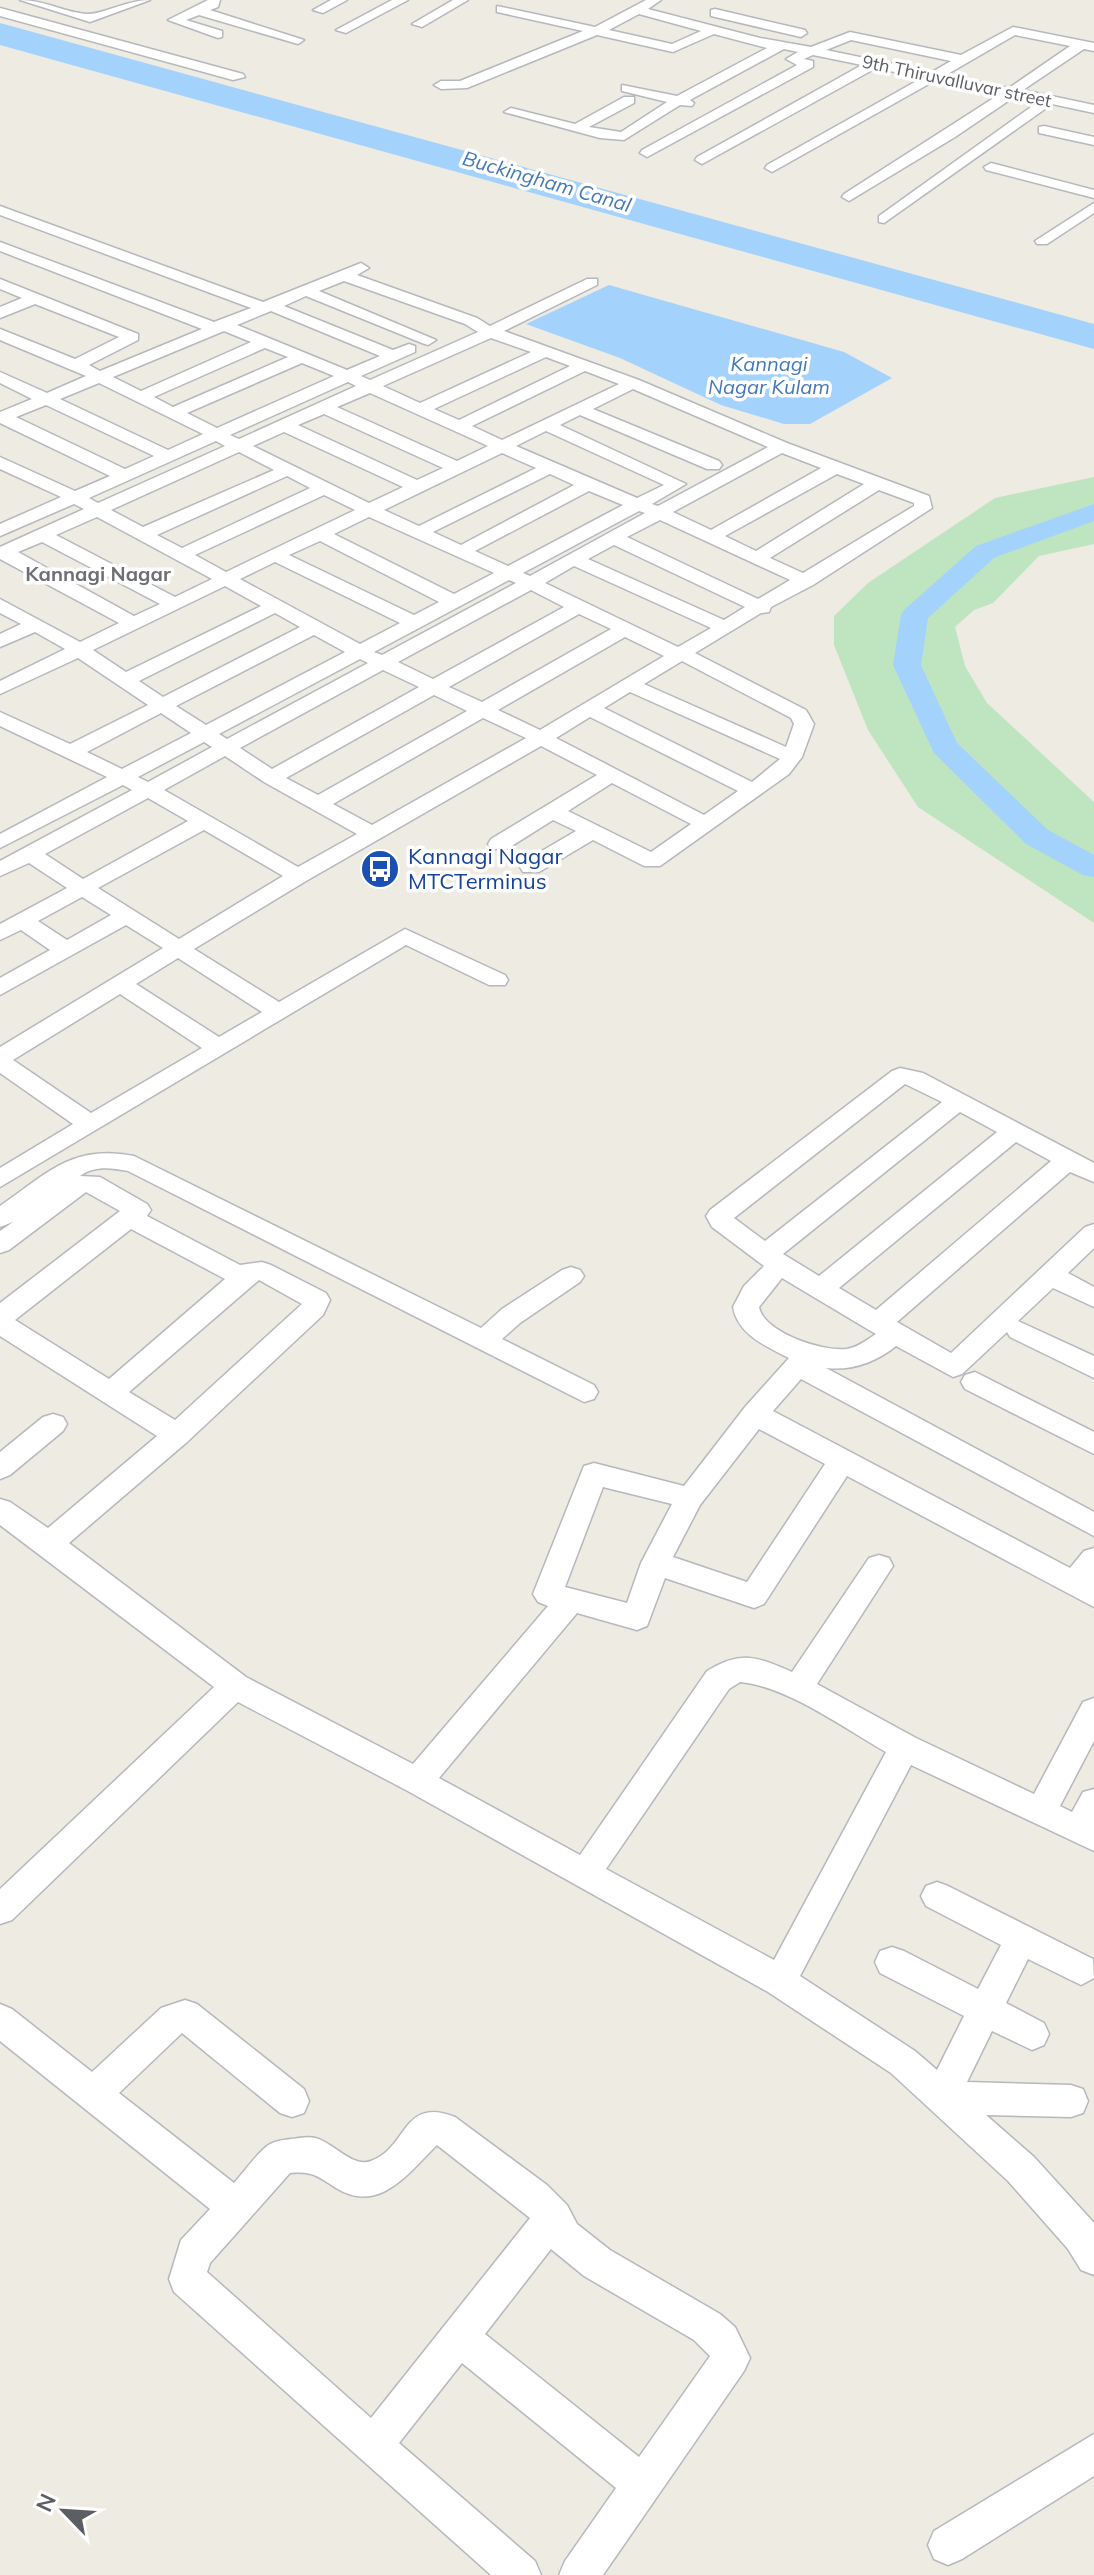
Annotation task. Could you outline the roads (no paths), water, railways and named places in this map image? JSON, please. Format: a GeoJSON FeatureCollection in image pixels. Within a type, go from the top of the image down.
{"type":"FeatureCollection","features":[{"type":"Feature","properties":{"kind":"street"},"geometry":{"type":"LineString","coordinates":[[0,11],[30,0],[111,25]]}},
{"type":"Feature","properties":{"kind":"street"},"geometry":{"type":"LineString","coordinates":[[60,10],[88,0]]}},
{"type":"Feature","properties":{"kind":"street"},"geometry":{"type":"LineString","coordinates":[[90,18],[144,0]]}},
{"type":"Feature","properties":{"kind":"street"},"geometry":{"type":"LineString","coordinates":[[164,11],[214,4],[214,0]]}},
{"type":"Feature","properties":{"kind":"street"},"geometry":{"type":"LineString","coordinates":[[319,10],[341,0]]}},
{"type":"Feature","properties":{"kind":"street"},"geometry":{"type":"LineString","coordinates":[[342,30],[402,0]]}},
{"type":"Feature","properties":{"kind":"street"},"geometry":{"type":"LineString","coordinates":[[418,24],[462,0]]}},
{"type":"Feature","properties":{"kind":"street"},"geometry":{"type":"LineString","coordinates":[[441,85],[462,85],[612,24],[655,0]]}},
{"type":"Feature","properties":{"kind":"street"},"geometry":{"type":"LineString","coordinates":[[716,4],[836,42]]}},
{"type":"Feature","properties":{"kind":"street"},"geometry":{"type":"LineString","coordinates":[[197,5],[174,20],[229,37]]}},
{"type":"Feature","properties":{"kind":"street"},"geometry":{"type":"LineString","coordinates":[[197,5],[298,40]]}},
{"type":"Feature","properties":{"kind":"street"},"geometry":{"type":"LineString","coordinates":[[501,9],[676,48],[711,31]]}},
{"type":"Feature","properties":{"kind":"street","name":"9th Thiruvalluvar street"},"geometry":{"type":"LineString","coordinates":[[638,10],[699,24],[711,31],[743,39],[931,77],[970,79],[1013,93],[1049,100],[1073,113],[1094,109]]}},
{"type":"Feature","properties":{"kind":"street"},"geometry":{"type":"LineString","coordinates":[[0,11],[238,77]]}},
{"type":"Feature","properties":{"kind":"street"},"geometry":{"type":"LineString","coordinates":[[612,24],[674,38]]}},
{"type":"Feature","properties":{"kind":"street"},"geometry":{"type":"LineString","coordinates":[[772,168],[1009,32],[1039,34],[1088,46]]}},
{"type":"Feature","properties":{"kind":"street"},"geometry":{"type":"LineString","coordinates":[[1013,50],[1039,34]]}},
{"type":"Feature","properties":{"kind":"street"},"geometry":{"type":"LineString","coordinates":[[647,153],[808,64],[792,59],[850,36],[965,60]]}},
{"type":"Feature","properties":{"kind":"street"},"geometry":{"type":"LineString","coordinates":[[723,50],[743,39]]}},
{"type":"Feature","properties":{"kind":"street"},"geometry":{"type":"LineString","coordinates":[[511,112],[624,136],[678,101],[778,46]]}},
{"type":"Feature","properties":{"kind":"street"},"geometry":{"type":"LineString","coordinates":[[849,197],[1088,46]]}},
{"type":"Feature","properties":{"kind":"street"},"geometry":{"type":"LineString","coordinates":[[702,160],[872,65]]}},
{"type":"Feature","properties":{"kind":"street"},"geometry":{"type":"LineString","coordinates":[[955,96],[970,79]]}},
{"type":"Feature","properties":{"kind":"street"},"geometry":{"type":"LineString","coordinates":[[1094,93],[1073,113],[1094,125]]}},
{"type":"Feature","properties":{"kind":"street"},"geometry":{"type":"LineString","coordinates":[[609,94],[678,101],[722,112]]}},
{"type":"Feature","properties":{"kind":"street"},"geometry":{"type":"LineString","coordinates":[[628,94],[664,110]]}},
{"type":"Feature","properties":{"kind":"street"},"geometry":{"type":"LineString","coordinates":[[577,128],[628,94]]}},
{"type":"Feature","properties":{"kind":"street"},"geometry":{"type":"LineString","coordinates":[[884,219],[1049,100]]}},
{"type":"Feature","properties":{"kind":"street"},"geometry":{"type":"LineString","coordinates":[[1044,130],[1094,141]]}},
{"type":"Feature","properties":{"kind":"street"},"geometry":{"type":"LineString","coordinates":[[991,167],[1094,194]]}},
{"type":"Feature","properties":{"kind":"street"},"geometry":{"type":"LineString","coordinates":[[1042,241],[1071,229],[1094,207]]}},
{"type":"Feature","properties":{"kind":"street"},"geometry":{"type":"LineString","coordinates":[[3,214],[308,321],[394,356]]}},
{"type":"Feature","properties":{"kind":"street"},"geometry":{"type":"LineString","coordinates":[[1,247],[217,326],[267,341],[588,485],[660,513],[806,581]]}},
{"type":"Feature","properties":{"kind":"street"},"geometry":{"type":"LineString","coordinates":[[0,282],[41,262]]}},
{"type":"Feature","properties":{"kind":"street"},"geometry":{"type":"LineString","coordinates":[[1,418],[361,268]]}},
{"type":"Feature","properties":{"kind":"street"},"geometry":{"type":"LineString","coordinates":[[90,1124],[0,1059],[298,876],[762,608],[923,508],[923,500],[914,494],[772,443],[633,383],[342,275]]}},
{"type":"Feature","properties":{"kind":"street"},"geometry":{"type":"LineString","coordinates":[[0,282],[132,337],[76,365]]}},
{"type":"Feature","properties":{"kind":"street"},"geometry":{"type":"LineString","coordinates":[[2,553],[490,332],[592,282]]}},
{"type":"Feature","properties":{"kind":"street"},"geometry":{"type":"LineString","coordinates":[[304,290],[428,340]]}},
{"type":"Feature","properties":{"kind":"street"},"geometry":{"type":"LineString","coordinates":[[0,313],[35,298]]}},
{"type":"Feature","properties":{"kind":"street"},"geometry":{"type":"LineString","coordinates":[[308,321],[342,306]]}},
{"type":"Feature","properties":{"kind":"street"},"geometry":{"type":"LineString","coordinates":[[0,531],[471,321]]}},
{"type":"Feature","properties":{"kind":"street"},"geometry":{"type":"LineString","coordinates":[[349,337],[383,323]]}},
{"type":"Feature","properties":{"kind":"street"},"geometry":{"type":"LineString","coordinates":[[0,334],[76,365],[369,510],[681,655],[799,714],[804,724],[792,757],[782,770],[652,861],[552,811]]}},
{"type":"Feature","properties":{"kind":"street"},"geometry":{"type":"LineString","coordinates":[[141,397],[267,341]]}},
{"type":"Feature","properties":{"kind":"street"},"geometry":{"type":"LineString","coordinates":[[418,410],[544,352]]}},
{"type":"Feature","properties":{"kind":"street"},"geometry":{"type":"LineString","coordinates":[[173,413],[302,357]]}},
{"type":"Feature","properties":{"kind":"street"},"geometry":{"type":"LineString","coordinates":[[221,362],[254,377]]}},
{"type":"Feature","properties":{"kind":"street"},"geometry":{"type":"LineString","coordinates":[[458,427],[583,366]]}},
{"type":"Feature","properties":{"kind":"street"},"geometry":{"type":"LineString","coordinates":[[504,371],[543,386]]}},
{"type":"Feature","properties":{"kind":"street"},"geometry":{"type":"LineString","coordinates":[[0,377],[167,456]]}},
{"type":"Feature","properties":{"kind":"street"},"geometry":{"type":"LineString","coordinates":[[185,378],[218,393]]}},
{"type":"Feature","properties":{"kind":"street"},"geometry":{"type":"LineString","coordinates":[[0,688],[633,383]]}},
{"type":"Feature","properties":{"kind":"street"},"geometry":{"type":"LineString","coordinates":[[465,388],[503,405]]}},
{"type":"Feature","properties":{"kind":"street"},"geometry":{"type":"LineString","coordinates":[[323,407],[457,468]]}},
{"type":"Feature","properties":{"kind":"street"},"geometry":{"type":"LineString","coordinates":[[580,409],[713,465]]}},
{"type":"Feature","properties":{"kind":"street"},"geometry":{"type":"LineString","coordinates":[[1,418],[123,475]]}},
{"type":"Feature","properties":{"kind":"street"},"geometry":{"type":"LineString","coordinates":[[44,437],[90,419]]}},
{"type":"Feature","properties":{"kind":"street"},"geometry":{"type":"LineString","coordinates":[[283,425],[418,487]]}},
{"type":"Feature","properties":{"kind":"street"},"geometry":{"type":"LineString","coordinates":[[546,425],[677,484]]}},
{"type":"Feature","properties":{"kind":"street"},"geometry":{"type":"LineString","coordinates":[[332,448],[371,430]]}},
{"type":"Feature","properties":{"kind":"street"},"geometry":{"type":"LineString","coordinates":[[78,454],[124,435]]}},
{"type":"Feature","properties":{"kind":"street"},"geometry":{"type":"LineString","coordinates":[[2,839],[637,504],[713,465],[772,443]]}},
{"type":"Feature","properties":{"kind":"street"},"geometry":{"type":"LineString","coordinates":[[0,870],[660,513],[772,443]]}},
{"type":"Feature","properties":{"kind":"street"},"geometry":{"type":"LineString","coordinates":[[373,467],[412,448]]}},
{"type":"Feature","properties":{"kind":"street"},"geometry":{"type":"LineString","coordinates":[[0,462],[74,497],[360,652],[541,738],[704,823]]}},
{"type":"Feature","properties":{"kind":"street"},"geometry":{"type":"LineString","coordinates":[[711,537],[836,467]]}},
{"type":"Feature","properties":{"kind":"street"},"geometry":{"type":"LineString","coordinates":[[420,532],[550,468]]}},
{"type":"Feature","properties":{"kind":"street"},"geometry":{"type":"LineString","coordinates":[[141,535],[287,470]]}},
{"type":"Feature","properties":{"kind":"street"},"geometry":{"type":"LineString","coordinates":[[0,487],[28,475]]}},
{"type":"Feature","properties":{"kind":"street"},"geometry":{"type":"LineString","coordinates":[[757,558],[878,483]]}},
{"type":"Feature","properties":{"kind":"street"},"geometry":{"type":"LineString","coordinates":[[460,552],[588,485]]}},
{"type":"Feature","properties":{"kind":"street"},"geometry":{"type":"LineString","coordinates":[[179,556],[324,488]]}},
{"type":"Feature","properties":{"kind":"street"},"geometry":{"type":"LineString","coordinates":[[508,488],[547,507]]}},
{"type":"Feature","properties":{"kind":"street"},"geometry":{"type":"LineString","coordinates":[[238,492],[274,511]]}},
{"type":"Feature","properties":{"kind":"street"},"geometry":{"type":"LineString","coordinates":[[788,494],[831,512]]}},
{"type":"Feature","properties":{"kind":"street"},"geometry":{"type":"LineString","coordinates":[[468,508],[507,528]]}},
{"type":"Feature","properties":{"kind":"street"},"geometry":{"type":"LineString","coordinates":[[197,510],[232,531]]}},
{"type":"Feature","properties":{"kind":"street"},"geometry":{"type":"LineString","coordinates":[[756,512],[801,531]]}},
{"type":"Feature","properties":{"kind":"street"},"geometry":{"type":"LineString","coordinates":[[320,534],[454,602]]}},
{"type":"Feature","properties":{"kind":"street"},"geometry":{"type":"LineString","coordinates":[[42,535],[175,604]]}},
{"type":"Feature","properties":{"kind":"street"},"geometry":{"type":"LineString","coordinates":[[614,538],[762,608]]}},
{"type":"Feature","properties":{"kind":"street"},"geometry":{"type":"LineString","coordinates":[[2,553],[135,624]]}},
{"type":"Feature","properties":{"kind":"street"},"geometry":{"type":"LineString","coordinates":[[276,556],[415,623]]}},
{"type":"Feature","properties":{"kind":"street"},"geometry":{"type":"LineString","coordinates":[[327,580],[367,558]]}},
{"type":"Feature","properties":{"kind":"street"},"geometry":{"type":"LineString","coordinates":[[573,559],[727,628]]}},
{"type":"Feature","properties":{"kind":"street"},"geometry":{"type":"LineString","coordinates":[[626,583],[664,562]]}},
{"type":"Feature","properties":{"kind":"street"},"geometry":{"type":"LineString","coordinates":[[58,581],[96,563]]}},
{"type":"Feature","properties":{"kind":"street"},"geometry":{"type":"LineString","coordinates":[[367,599],[406,578]]}},
{"type":"Feature","properties":{"kind":"street"},"geometry":{"type":"LineString","coordinates":[[92,600],[131,581]]}},
{"type":"Feature","properties":{"kind":"street"},"geometry":{"type":"LineString","coordinates":[[675,604],[711,584]]}},
{"type":"Feature","properties":{"kind":"street"},"geometry":{"type":"LineString","coordinates":[[1,606],[80,650],[271,778],[371,833]]}},
{"type":"Feature","properties":{"kind":"street"},"geometry":{"type":"LineString","coordinates":[[125,680],[275,606]]}},
{"type":"Feature","properties":{"kind":"street"},"geometry":{"type":"LineString","coordinates":[[271,778],[579,606]]}},
{"type":"Feature","properties":{"kind":"street"},"geometry":{"type":"LineString","coordinates":[[0,641],[35,625]]}},
{"type":"Feature","properties":{"kind":"street"},"geometry":{"type":"LineString","coordinates":[[73,751],[314,627]]}},
{"type":"Feature","properties":{"kind":"street"},"geometry":{"type":"LineString","coordinates":[[230,629],[271,650]]}},
{"type":"Feature","properties":{"kind":"street"},"geometry":{"type":"LineString","coordinates":[[318,804],[625,629]]}},
{"type":"Feature","properties":{"kind":"street"},"geometry":{"type":"LineString","coordinates":[[530,634],[576,656]]}},
{"type":"Feature","properties":{"kind":"street"},"geometry":{"type":"LineString","coordinates":[[498,652],[543,675]]}},
{"type":"Feature","properties":{"kind":"street"},"geometry":{"type":"LineString","coordinates":[[180,653],[222,675]]}},
{"type":"Feature","properties":{"kind":"street"},"geometry":{"type":"LineString","coordinates":[[0,662],[26,676]]}},
{"type":"Feature","properties":{"kind":"street"},"geometry":{"type":"LineString","coordinates":[[630,685],[792,757]]}},
{"type":"Feature","properties":{"kind":"street"},"geometry":{"type":"LineString","coordinates":[[590,709],[752,790]]}},
{"type":"Feature","properties":{"kind":"street"},"geometry":{"type":"LineString","coordinates":[[384,715],[431,739]]}},
{"type":"Feature","properties":{"kind":"street"},"geometry":{"type":"LineString","coordinates":[[0,718],[149,790],[298,876]]}},
{"type":"Feature","properties":{"kind":"street"},"geometry":{"type":"LineString","coordinates":[[338,740],[384,767]]}},
{"type":"Feature","properties":{"kind":"street"},"geometry":{"type":"LineString","coordinates":[[499,844],[611,775]]}},
{"type":"Feature","properties":{"kind":"street"},"geometry":{"type":"LineString","coordinates":[[0,933],[203,822]]}},
{"type":"Feature","properties":{"kind":"street"},"geometry":{"type":"LineString","coordinates":[[531,867],[592,831]]}},
{"type":"Feature","properties":{"kind":"street"},"geometry":{"type":"LineString","coordinates":[[29,854],[279,1012]]}},
{"type":"Feature","properties":{"kind":"street"},"geometry":{"type":"LineString","coordinates":[[2,984],[127,915]]}},
{"type":"Feature","properties":{"kind":"street"},"geometry":{"type":"LineString","coordinates":[[22,921],[66,950]]}},
{"type":"Feature","properties":{"kind":"street"},"geometry":{"type":"LineString","coordinates":[[5,1169],[90,1124],[405,936],[497,980]]}},
{"type":"Feature","properties":{"kind":"street"},"geometry":{"type":"LineString","coordinates":[[120,984],[219,1048]]}},
{"type":"Feature","properties":{"kind":"street"},"geometry":{"type":"LineString","coordinates":[[1092,1237],[953,1367],[773,1260],[721,1221],[719,1216],[900,1076],[915,1078],[1094,1174]]}},
{"type":"Feature","properties":{"kind":"street"},"geometry":{"type":"LineString","coordinates":[[958,1102],[773,1260],[748,1299],[744,1311],[749,1323],[803,1360],[1094,1525]]}},
{"type":"Feature","properties":{"kind":"street"},"geometry":{"type":"LineString","coordinates":[[821,1289],[1014,1131]]}},
{"type":"Feature","properties":{"kind":"street"},"geometry":{"type":"LineString","coordinates":[[0,1218],[81,1163],[107,1159],[134,1164],[584,1392]]}},
{"type":"Feature","properties":{"kind":"street"},"geometry":{"type":"LineString","coordinates":[[690,1498],[594,1474],[548,1594],[637,1618],[655,1563],[690,1498],[755,1414],[803,1360],[859,1358],[876,1350],[886,1327],[1068,1160]]}},
{"type":"Feature","properties":{"kind":"street"},"geometry":{"type":"LineString","coordinates":[[0,1244],[80,1184],[91,1183],[134,1214],[237,1274],[262,1271],[317,1300],[314,1308],[177,1435],[49,1544]]}},
{"type":"Feature","properties":{"kind":"street"},"geometry":{"type":"LineString","coordinates":[[172,1183],[3,1311],[110,1393],[177,1435]]}},
{"type":"Feature","properties":{"kind":"street"},"geometry":{"type":"LineString","coordinates":[[110,1393],[249,1272]]}},
{"type":"Feature","properties":{"kind":"street"},"geometry":{"type":"LineString","coordinates":[[1050,1275],[1094,1298]]}},
{"type":"Feature","properties":{"kind":"street"},"geometry":{"type":"LineString","coordinates":[[483,1341],[511,1316],[571,1276]]}},
{"type":"Feature","properties":{"kind":"street"},"geometry":{"type":"LineString","coordinates":[[1019,1330],[1094,1368]]}},
{"type":"Feature","properties":{"kind":"street"},"geometry":{"type":"LineString","coordinates":[[975,1382],[1094,1444]]}},
{"type":"Feature","properties":{"kind":"street"},"geometry":{"type":"LineString","coordinates":[[755,1414],[1084,1590],[1094,1559]]}},
{"type":"Feature","properties":{"kind":"street"},"geometry":{"type":"LineString","coordinates":[[0,1468],[53,1424]]}},
{"type":"Feature","properties":{"kind":"street"},"geometry":{"type":"LineString","coordinates":[[655,1563],[754,1596],[843,1460]]}},
{"type":"Feature","properties":{"kind":"street"},"geometry":{"type":"LineString","coordinates":[[0,1510],[235,1686],[417,1781],[780,1981],[903,2062],[1021,2169],[1081,2236],[1094,2257]]}},
{"type":"Feature","properties":{"kind":"street"},"geometry":{"type":"LineString","coordinates":[[798,1688],[879,1566]]}},
{"type":"Feature","properties":{"kind":"street"},"geometry":{"type":"LineString","coordinates":[[417,1781],[570,1601]]}},
{"type":"Feature","properties":{"kind":"street"},"geometry":{"type":"LineString","coordinates":[[585,1874],[718,1680],[736,1669],[759,1671],[798,1688],[905,1747],[1041,1812],[1090,1821]]}},
{"type":"Feature","properties":{"kind":"street"},"geometry":{"type":"LineString","coordinates":[[0,1910],[235,1686]]}},
{"type":"Feature","properties":{"kind":"street"},"geometry":{"type":"LineString","coordinates":[[1041,1812],[1094,1711]]}},
{"type":"Feature","properties":{"kind":"street"},"geometry":{"type":"LineString","coordinates":[[780,1981],[905,1747]]}},
{"type":"Feature","properties":{"kind":"street"},"geometry":{"type":"LineString","coordinates":[[937,1896],[1081,1970]]}},
{"type":"Feature","properties":{"kind":"street"},"geometry":{"type":"LineString","coordinates":[[941,2097],[1021,1939]]}},
{"type":"Feature","properties":{"kind":"street"},"geometry":{"type":"LineString","coordinates":[[892,1962],[1032,2034]]}},
{"type":"Feature","properties":{"kind":"street"},"geometry":{"type":"LineString","coordinates":[[93,2094],[173,2019],[185,2015],[292,2101]]}},
{"type":"Feature","properties":{"kind":"street"},"geometry":{"type":"LineString","coordinates":[[0,2020],[235,2206]]}},
{"type":"Feature","properties":{"kind":"street"},"geometry":{"type":"LineString","coordinates":[[941,2097],[1071,2101]]}},
{"type":"Feature","properties":{"kind":"street"},"geometry":{"type":"LineString","coordinates":[[521,2575],[187,2279],[194,2253],[281,2157],[313,2154],[355,2180],[377,2178],[397,2164],[428,2128],[443,2129],[534,2197],[554,2217],[564,2237],[597,2263],[707,2327],[722,2340],[731,2358],[579,2575]]}},
{"type":"Feature","properties":{"kind":"street"},"geometry":{"type":"LineString","coordinates":[[373,2446],[554,2217]]}},
{"type":"Feature","properties":{"kind":"street"},"geometry":{"type":"LineString","coordinates":[[459,2337],[642,2484]]}},
{"type":"Feature","properties":{"kind":"street"},"geometry":{"type":"LineString","coordinates":[[948,2545],[1094,2453]]}},
{"type":"Feature","properties":{"kind":"water","name":"Buckingham Canal"},"geometry":{"type":"Polygon","coordinates":[[[0,23],[1094,324],[1094,349],[0,45],[0,23]]]}},
{"type":"Feature","properties":{"kind":"water","name":"Kannagi Nagar Kulam"},"geometry":{"type":"Polygon","coordinates":[[[609,285],[844,352],[892,378],[810,424],[784,424],[721,405],[620,358],[526,324],[609,285]]]}},
{"type":"Feature","properties":{"kind":"waterway"},"geometry":{"type":"LineString","coordinates":[[1094,512],[985,552],[915,615],[907,665],[944,747],[1037,837],[1094,868]]}},
{"type":"Feature","properties":{"kind":"place","name":"Kannagi Nagar MTCTerminus"},"geometry":{"type":"Point","coordinates":[380,869]}},
{"type":"Feature","properties":{"kind":"district","name":"Kannagi Nagar"},"geometry":{"type":"Point","coordinates":[98,573]}}]}
